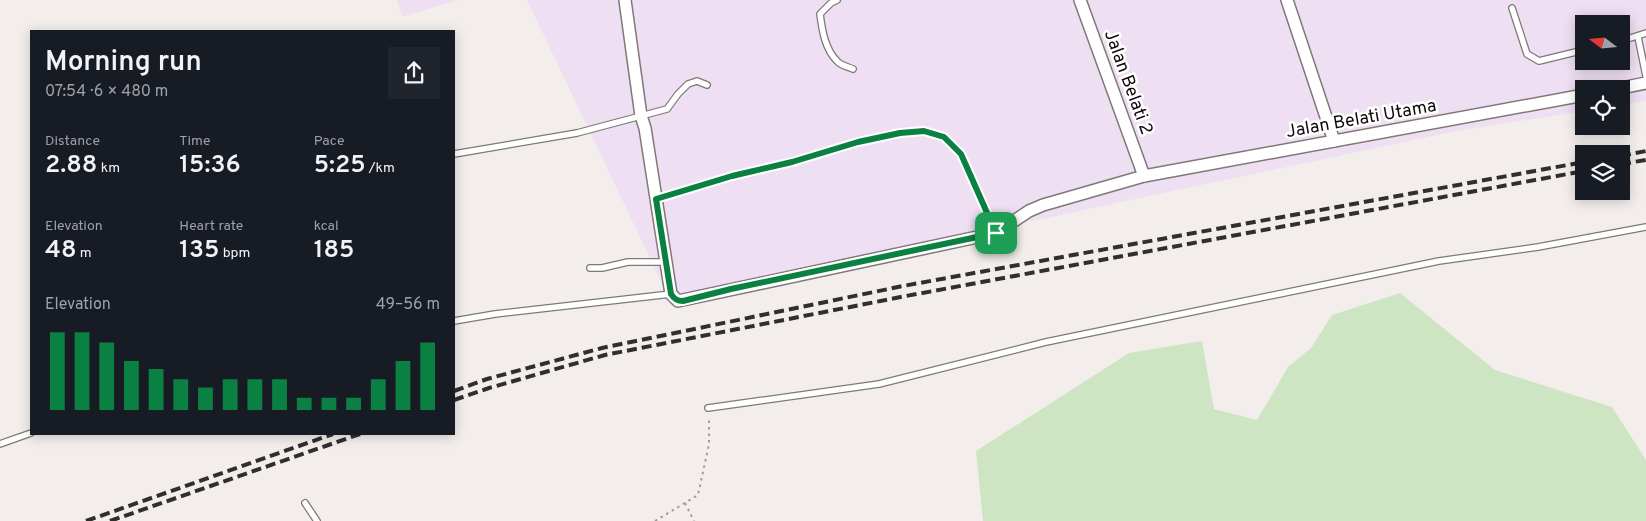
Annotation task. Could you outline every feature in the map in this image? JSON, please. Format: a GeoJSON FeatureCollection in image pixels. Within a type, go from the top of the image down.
{"type":"FeatureCollection","features":[{"type":"Feature","properties":{"kind":"street"},"geometry":{"type":"LineString","coordinates":[[625,0],[641,116],[645,128],[671,294],[678,301],[996,233]]}},
{"type":"Feature","properties":{"kind":"street","name":"Jalan Belati 2"},"geometry":{"type":"LineString","coordinates":[[1080,0],[1144,176]]}},
{"type":"Feature","properties":{"kind":"street"},"geometry":{"type":"LineString","coordinates":[[1287,0],[1334,141]]}},
{"type":"Feature","properties":{"kind":"street"},"geometry":{"type":"LineString","coordinates":[[1630,86],[1646,83]]}},
{"type":"Feature","properties":{"kind":"street","name":"Jalan Belati Utama"},"geometry":{"type":"LineString","coordinates":[[996,233],[1029,211],[1043,205],[1144,176],[1575,97]]}},
{"type":"Feature","properties":{"kind":"lane"},"geometry":{"type":"LineString","coordinates":[[837,0],[830,3],[820,14],[822,29],[830,50],[839,63],[853,69]]}},
{"type":"Feature","properties":{"kind":"lane"},"geometry":{"type":"LineString","coordinates":[[1512,8],[1528,54],[1539,61],[1575,52]]}},
{"type":"Feature","properties":{"kind":"lane"},"geometry":{"type":"LineString","coordinates":[[1630,38],[1646,33]]}},
{"type":"Feature","properties":{"kind":"lane"},"geometry":{"type":"LineString","coordinates":[[1638,36],[1646,76]]}},
{"type":"Feature","properties":{"kind":"lane"},"geometry":{"type":"LineString","coordinates":[[455,154],[577,133],[667,109],[688,84],[697,81],[706,85]]}},
{"type":"Feature","properties":{"kind":"lane"},"geometry":{"type":"LineString","coordinates":[[656,199],[858,142],[900,133],[924,131],[944,137],[961,154],[996,233]]}},
{"type":"Feature","properties":{"kind":"lane"},"geometry":{"type":"LineString","coordinates":[[708,408],[879,384],[1046,342],[1439,261],[1538,247],[1646,228]]}},
{"type":"Feature","properties":{"kind":"lane"},"geometry":{"type":"LineString","coordinates":[[590,268],[602,268],[628,262],[666,262]]}},
{"type":"Feature","properties":{"kind":"lane"},"geometry":{"type":"LineString","coordinates":[[455,321],[494,314],[671,294]]}},
{"type":"Feature","properties":{"kind":"lane"},"geometry":{"type":"LineString","coordinates":[[0,444],[30,433]]}},
{"type":"Feature","properties":{"kind":"lane"},"geometry":{"type":"LineString","coordinates":[[305,503],[317,521]]}},
{"type":"Feature","properties":{"kind":"path"},"geometry":{"type":"LineString","coordinates":[[655,521],[698,495],[706,462],[710,433],[708,408]]}},
{"type":"Feature","properties":{"kind":"path"},"geometry":{"type":"LineString","coordinates":[[685,503],[694,521]]}},
{"type":"Feature","properties":{"kind":"shaded area"},"geometry":{"type":"Polygon","coordinates":[[[397,0],[458,0],[402,17],[397,0]]]}},
{"type":"Feature","properties":{"kind":"shaded area"},"geometry":{"type":"Polygon","coordinates":[[[527,0],[1646,0],[1646,101],[1630,104],[1630,80],[1575,80],[1575,112],[1456,131],[669,298],[527,0]]]}},
{"type":"Feature","properties":{"kind":"green space"},"geometry":{"type":"Polygon","coordinates":[[[1400,293],[1495,370],[1612,407],[1646,460],[1646,521],[983,521],[976,451],[1129,353],[1202,341],[1214,409],[1257,420],[1288,367],[1311,348],[1332,315],[1400,293]]]}},
{"type":"Feature","properties":{"kind":"railway"},"geometry":{"type":"LineString","coordinates":[[1630,154],[1646,151]]}},
{"type":"Feature","properties":{"kind":"railway"},"geometry":{"type":"LineString","coordinates":[[1630,163],[1646,160]]}},
{"type":"Feature","properties":{"kind":"railway"},"geometry":{"type":"LineString","coordinates":[[455,391],[487,379],[602,348],[903,286],[1575,164]]}},
{"type":"Feature","properties":{"kind":"railway"},"geometry":{"type":"LineString","coordinates":[[455,400],[605,355],[906,296],[1575,173]]}},
{"type":"Feature","properties":{"kind":"railway"},"geometry":{"type":"LineString","coordinates":[[86,521],[330,435]]}},
{"type":"Feature","properties":{"kind":"railway"},"geometry":{"type":"LineString","coordinates":[[110,521],[357,435]]}},
{"type":"Feature","properties":{"kind":"route"},"geometry":{"type":"LineString","coordinates":[[924,131],[944,137],[961,154],[996,233],[678,301],[671,294],[656,199],[720,179],[792,162],[858,142],[900,133],[924,131]]}}]}
